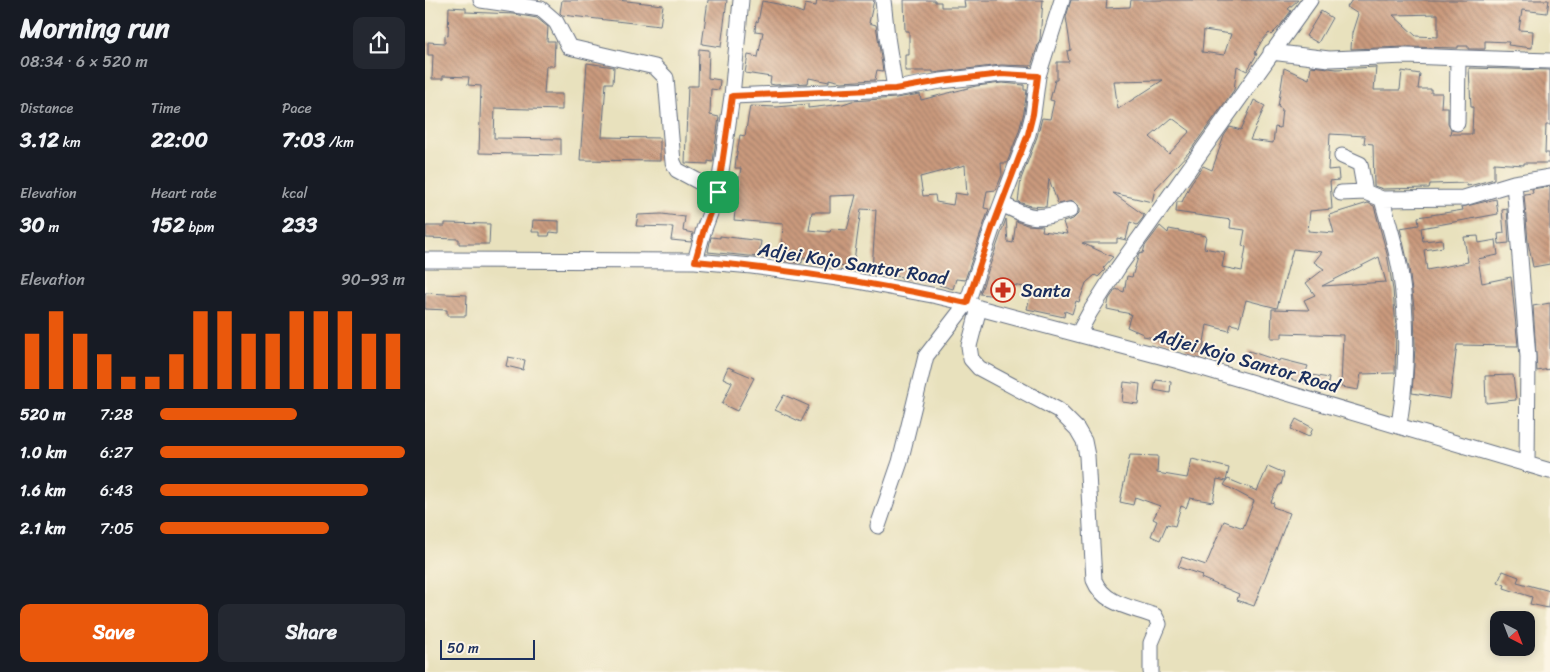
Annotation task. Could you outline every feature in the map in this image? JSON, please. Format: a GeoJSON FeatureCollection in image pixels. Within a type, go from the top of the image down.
{"type":"FeatureCollection","features":[{"type":"Feature","properties":{"kind":"street"},"geometry":{"type":"LineString","coordinates":[[481,0],[541,9],[556,22],[569,47],[655,68],[666,78],[673,162],[677,170],[718,192]]}},
{"type":"Feature","properties":{"kind":"street"},"geometry":{"type":"LineString","coordinates":[[695,261],[704,229],[718,192],[732,96],[741,0]]}},
{"type":"Feature","properties":{"kind":"street"},"geometry":{"type":"LineString","coordinates":[[883,0],[895,89]]}},
{"type":"Feature","properties":{"kind":"street"},"geometry":{"type":"LineString","coordinates":[[1062,0],[1038,76],[1033,114],[1028,134],[993,226],[973,306],[969,346],[971,359],[979,368],[1058,410],[1077,429],[1084,441],[1087,456],[1097,587],[1106,597],[1120,605],[1155,616],[1158,620],[1159,624],[1151,643],[1151,672]]}},
{"type":"Feature","properties":{"kind":"street"},"geometry":{"type":"LineString","coordinates":[[1078,334],[1118,268],[1310,0]]}},
{"type":"Feature","properties":{"kind":"street"},"geometry":{"type":"LineString","coordinates":[[1271,52],[1329,59],[1406,56],[1550,61]]}},
{"type":"Feature","properties":{"kind":"street"},"geometry":{"type":"LineString","coordinates":[[1457,123],[1458,59]]}},
{"type":"Feature","properties":{"kind":"street"},"geometry":{"type":"LineString","coordinates":[[732,96],[895,89],[941,81],[1002,74],[1038,76]]}},
{"type":"Feature","properties":{"kind":"street"},"geometry":{"type":"LineString","coordinates":[[1342,156],[1361,164],[1365,192]]}},
{"type":"Feature","properties":{"kind":"street"},"geometry":{"type":"LineString","coordinates":[[1341,193],[1365,192],[1382,199],[1464,198],[1514,183],[1550,177]]}},
{"type":"Feature","properties":{"kind":"street"},"geometry":{"type":"LineString","coordinates":[[1514,183],[1528,357],[1527,463]]}},
{"type":"Feature","properties":{"kind":"street"},"geometry":{"type":"LineString","coordinates":[[1382,199],[1399,268],[1405,312],[1404,378],[1399,425]]}},
{"type":"Feature","properties":{"kind":"street"},"geometry":{"type":"LineString","coordinates":[[1002,204],[1031,217],[1051,216],[1070,210]]}},
{"type":"Feature","properties":{"kind":"street","name":"Adjei Kojo Santor Road"},"geometry":{"type":"LineString","coordinates":[[425,260],[695,261],[752,266],[826,276],[911,291],[1179,361],[1550,471]]}},
{"type":"Feature","properties":{"kind":"street"},"geometry":{"type":"LineString","coordinates":[[878,526],[899,462],[926,356],[973,306]]}},
{"type":"Feature","properties":{"kind":"building"},"geometry":{"type":"Polygon","coordinates":[[[562,0],[618,0],[663,5],[660,26],[562,15],[560,13],[562,0]]]}},
{"type":"Feature","properties":{"kind":"building"},"geometry":{"type":"Polygon","coordinates":[[[708,0],[727,0],[721,47],[702,44],[708,0]]]}},
{"type":"Feature","properties":{"kind":"building"},"geometry":{"type":"Polygon","coordinates":[[[817,0],[874,0],[869,23],[876,25],[883,71],[877,70],[875,80],[841,82],[829,79],[829,82],[809,78],[808,83],[775,85],[770,84],[771,77],[745,73],[748,55],[758,57],[763,32],[755,31],[762,1],[778,4],[803,13],[805,4],[816,6],[817,0]]]}},
{"type":"Feature","properties":{"kind":"building"},"geometry":{"type":"Polygon","coordinates":[[[904,0],[935,0],[935,2],[941,2],[941,7],[965,7],[964,0],[1043,0],[1040,39],[1031,66],[1001,65],[933,73],[933,71],[905,71],[905,55],[909,55],[909,31],[905,31],[904,0]]]}},
{"type":"Feature","properties":{"kind":"building"},"geometry":{"type":"Polygon","coordinates":[[[1071,0],[1107,0],[1106,8],[1130,7],[1131,0],[1298,0],[1288,9],[1291,11],[1280,26],[1271,35],[1269,33],[1261,42],[1255,53],[1257,54],[1247,71],[1237,66],[1234,90],[1190,151],[1155,189],[1152,202],[1113,193],[1144,215],[1143,218],[1137,225],[1130,222],[1126,240],[1117,238],[1117,243],[1082,243],[1113,257],[1098,277],[1095,275],[1086,283],[1079,302],[1076,301],[1072,314],[1065,311],[1064,317],[1027,309],[1032,288],[1011,285],[1009,291],[999,289],[998,296],[980,294],[1006,219],[1008,242],[1013,243],[1016,221],[1027,225],[1043,226],[1042,231],[1067,234],[1063,222],[1073,219],[1079,213],[1079,207],[1073,201],[1058,204],[1049,179],[1046,207],[1031,206],[1018,202],[1021,179],[1042,118],[1050,119],[1054,101],[1050,100],[1055,80],[1057,80],[1057,62],[1069,62],[1067,51],[1071,50],[1066,17],[1071,0]],[[1204,30],[1202,52],[1224,55],[1231,34],[1204,30]],[[1163,80],[1114,81],[1118,109],[1163,80]],[[1172,118],[1150,137],[1169,154],[1190,131],[1172,118]]]}},
{"type":"Feature","properties":{"kind":"building"},"geometry":{"type":"Polygon","coordinates":[[[1352,0],[1549,0],[1547,13],[1522,10],[1519,30],[1533,31],[1532,48],[1508,45],[1509,42],[1485,41],[1485,49],[1468,49],[1468,46],[1458,46],[1458,48],[1351,49],[1352,33],[1358,14],[1347,7],[1352,0]],[[1438,14],[1393,15],[1416,36],[1438,37],[1438,14]]]}},
{"type":"Feature","properties":{"kind":"building"},"geometry":{"type":"Polygon","coordinates":[[[449,7],[466,8],[466,12],[514,14],[537,18],[548,27],[547,41],[555,41],[554,66],[546,66],[544,94],[562,94],[562,110],[495,108],[494,138],[561,139],[561,155],[479,153],[481,86],[468,85],[469,77],[443,76],[443,79],[432,79],[433,55],[428,55],[428,42],[445,43],[445,35],[448,36],[449,7]]]}},
{"type":"Feature","properties":{"kind":"building"},"geometry":{"type":"Polygon","coordinates":[[[1321,11],[1332,18],[1318,43],[1306,36],[1321,11]]]}},
{"type":"Feature","properties":{"kind":"building"},"geometry":{"type":"Polygon","coordinates":[[[699,49],[709,50],[708,78],[720,80],[719,90],[711,89],[710,115],[719,117],[713,162],[708,161],[708,164],[685,163],[688,86],[698,86],[699,49]]]}},
{"type":"Feature","properties":{"kind":"building"},"geometry":{"type":"Polygon","coordinates":[[[587,63],[614,67],[613,83],[606,83],[602,137],[660,138],[660,161],[580,160],[587,63]]]}},
{"type":"Feature","properties":{"kind":"building"},"geometry":{"type":"Polygon","coordinates":[[[1311,66],[1337,69],[1376,67],[1374,90],[1400,90],[1402,71],[1420,74],[1418,89],[1431,89],[1431,93],[1442,93],[1441,107],[1448,107],[1450,134],[1472,134],[1473,107],[1471,107],[1469,68],[1550,70],[1550,125],[1546,125],[1545,153],[1549,153],[1549,163],[1524,163],[1524,165],[1494,163],[1494,179],[1467,186],[1467,183],[1430,184],[1429,188],[1383,189],[1374,186],[1373,144],[1364,143],[1365,136],[1330,134],[1328,170],[1338,169],[1339,180],[1330,181],[1332,209],[1310,211],[1308,231],[1334,233],[1329,215],[1368,203],[1374,206],[1387,254],[1393,290],[1396,328],[1395,373],[1361,374],[1358,390],[1341,387],[1343,335],[1282,333],[1282,338],[1271,338],[1272,309],[1309,310],[1304,300],[1315,295],[1306,283],[1324,269],[1314,262],[1322,252],[1293,249],[1277,308],[1246,300],[1239,326],[1231,324],[1229,331],[1207,325],[1202,354],[1185,351],[1187,344],[1154,340],[1155,338],[1143,336],[1143,334],[1127,327],[1131,314],[1107,309],[1109,299],[1116,289],[1124,292],[1127,276],[1132,277],[1139,254],[1143,253],[1145,246],[1160,226],[1168,233],[1169,229],[1206,236],[1204,248],[1225,252],[1222,267],[1242,271],[1246,247],[1242,246],[1245,230],[1230,228],[1231,220],[1176,212],[1177,202],[1182,202],[1191,183],[1203,166],[1212,170],[1224,136],[1230,127],[1241,130],[1254,100],[1265,106],[1250,140],[1273,143],[1275,127],[1280,128],[1282,109],[1278,107],[1284,68],[1309,79],[1311,66]],[[1379,257],[1322,286],[1386,282],[1379,257]]]}},
{"type":"Feature","properties":{"kind":"building"},"geometry":{"type":"Polygon","coordinates":[[[1002,83],[1024,85],[1024,90],[1027,90],[1019,131],[1007,163],[1001,163],[1002,175],[996,190],[987,191],[984,208],[989,209],[965,280],[956,279],[953,289],[939,285],[940,283],[902,279],[902,277],[889,275],[890,272],[872,270],[876,210],[861,209],[853,268],[830,265],[831,261],[803,257],[802,263],[781,260],[783,224],[734,220],[741,168],[735,168],[736,159],[740,135],[745,136],[750,106],[777,107],[808,104],[808,108],[920,94],[921,100],[976,86],[1002,83]],[[965,165],[920,177],[923,196],[935,195],[936,202],[953,205],[955,193],[967,195],[965,165]],[[856,195],[830,196],[830,212],[812,212],[809,230],[830,232],[831,229],[847,230],[856,195]]]}},
{"type":"Feature","properties":{"kind":"building"},"geometry":{"type":"Polygon","coordinates":[[[1550,186],[1550,264],[1533,267],[1528,242],[1524,194],[1533,193],[1532,189],[1550,186]]]}},
{"type":"Feature","properties":{"kind":"building"},"geometry":{"type":"Polygon","coordinates":[[[1496,199],[1498,214],[1421,228],[1423,241],[1442,239],[1443,247],[1424,250],[1427,270],[1468,262],[1464,237],[1478,236],[1479,243],[1496,240],[1498,255],[1478,259],[1482,283],[1511,277],[1518,346],[1457,345],[1450,399],[1412,393],[1415,348],[1414,307],[1409,268],[1400,228],[1419,225],[1418,217],[1463,210],[1462,207],[1496,199]]]}},
{"type":"Feature","properties":{"kind":"building"},"geometry":{"type":"Polygon","coordinates":[[[1507,209],[1509,243],[1499,244],[1498,234],[1504,233],[1502,210],[1507,209]]]}},
{"type":"Feature","properties":{"kind":"building"},"geometry":{"type":"Polygon","coordinates":[[[662,214],[685,217],[683,231],[693,233],[691,242],[671,240],[673,227],[636,226],[638,215],[662,214]]]}},
{"type":"Feature","properties":{"kind":"building"},"geometry":{"type":"Polygon","coordinates":[[[533,220],[559,221],[559,233],[550,232],[549,236],[540,236],[540,232],[532,232],[533,220]]]}},
{"type":"Feature","properties":{"kind":"building"},"geometry":{"type":"Polygon","coordinates":[[[445,223],[490,224],[489,244],[459,244],[459,239],[426,238],[426,226],[445,226],[445,223]]]}},
{"type":"Feature","properties":{"kind":"building"},"geometry":{"type":"Polygon","coordinates":[[[720,236],[761,241],[759,257],[708,252],[711,237],[720,238],[720,236]]]}},
{"type":"Feature","properties":{"kind":"building"},"geometry":{"type":"Polygon","coordinates":[[[425,293],[467,295],[466,316],[447,316],[447,310],[425,309],[425,293]]]}},
{"type":"Feature","properties":{"kind":"building"},"geometry":{"type":"Polygon","coordinates":[[[1550,303],[1550,369],[1537,371],[1533,306],[1550,303]]]}},
{"type":"Feature","properties":{"kind":"building"},"geometry":{"type":"Polygon","coordinates":[[[1249,351],[1279,361],[1280,359],[1308,366],[1305,374],[1329,378],[1327,389],[1275,375],[1276,373],[1245,360],[1249,351]]]}},
{"type":"Feature","properties":{"kind":"building"},"geometry":{"type":"Polygon","coordinates":[[[508,357],[525,360],[523,370],[506,366],[508,357]]]}},
{"type":"Feature","properties":{"kind":"building"},"geometry":{"type":"Polygon","coordinates":[[[728,367],[754,378],[737,411],[722,404],[732,383],[723,378],[728,367]]]}},
{"type":"Feature","properties":{"kind":"building"},"geometry":{"type":"Polygon","coordinates":[[[1513,375],[1516,400],[1486,403],[1485,376],[1513,375]]]}},
{"type":"Feature","properties":{"kind":"building"},"geometry":{"type":"Polygon","coordinates":[[[1156,380],[1171,382],[1170,393],[1154,390],[1156,380]]]}},
{"type":"Feature","properties":{"kind":"building"},"geometry":{"type":"Polygon","coordinates":[[[1124,382],[1140,384],[1138,404],[1122,402],[1124,382]]]}},
{"type":"Feature","properties":{"kind":"building"},"geometry":{"type":"Polygon","coordinates":[[[784,395],[809,406],[801,422],[775,410],[784,395]]]}},
{"type":"Feature","properties":{"kind":"building"},"geometry":{"type":"Polygon","coordinates":[[[1296,419],[1313,428],[1309,437],[1291,429],[1296,419]]]}},
{"type":"Feature","properties":{"kind":"building"},"geometry":{"type":"Polygon","coordinates":[[[1130,455],[1158,456],[1157,473],[1187,478],[1192,459],[1229,468],[1226,481],[1217,479],[1213,502],[1190,498],[1186,508],[1181,506],[1175,526],[1167,524],[1160,540],[1151,536],[1157,521],[1153,519],[1160,506],[1135,497],[1133,505],[1120,502],[1130,455]]]}},
{"type":"Feature","properties":{"kind":"building"},"geometry":{"type":"Polygon","coordinates":[[[1268,466],[1284,473],[1281,485],[1279,485],[1271,502],[1274,503],[1273,507],[1290,513],[1254,606],[1237,600],[1239,594],[1201,578],[1202,575],[1178,567],[1182,557],[1206,565],[1224,521],[1243,528],[1254,501],[1224,485],[1228,479],[1257,491],[1268,466]]]}},
{"type":"Feature","properties":{"kind":"building"},"geometry":{"type":"Polygon","coordinates":[[[1503,571],[1519,577],[1517,582],[1550,591],[1548,608],[1530,604],[1532,597],[1504,588],[1505,585],[1498,582],[1503,571]]]}},
{"type":"Feature","properties":{"kind":"place","name":"Santa"},"geometry":{"type":"Point","coordinates":[1003,290]}},
{"type":"Feature","properties":{"kind":"route"},"geometry":{"type":"LineString","coordinates":[[1002,74],[1038,76],[1033,114],[1028,134],[993,226],[967,303],[852,280],[752,266],[695,261],[704,229],[718,192],[732,96],[895,89],[941,81],[1002,74]]}}]}
